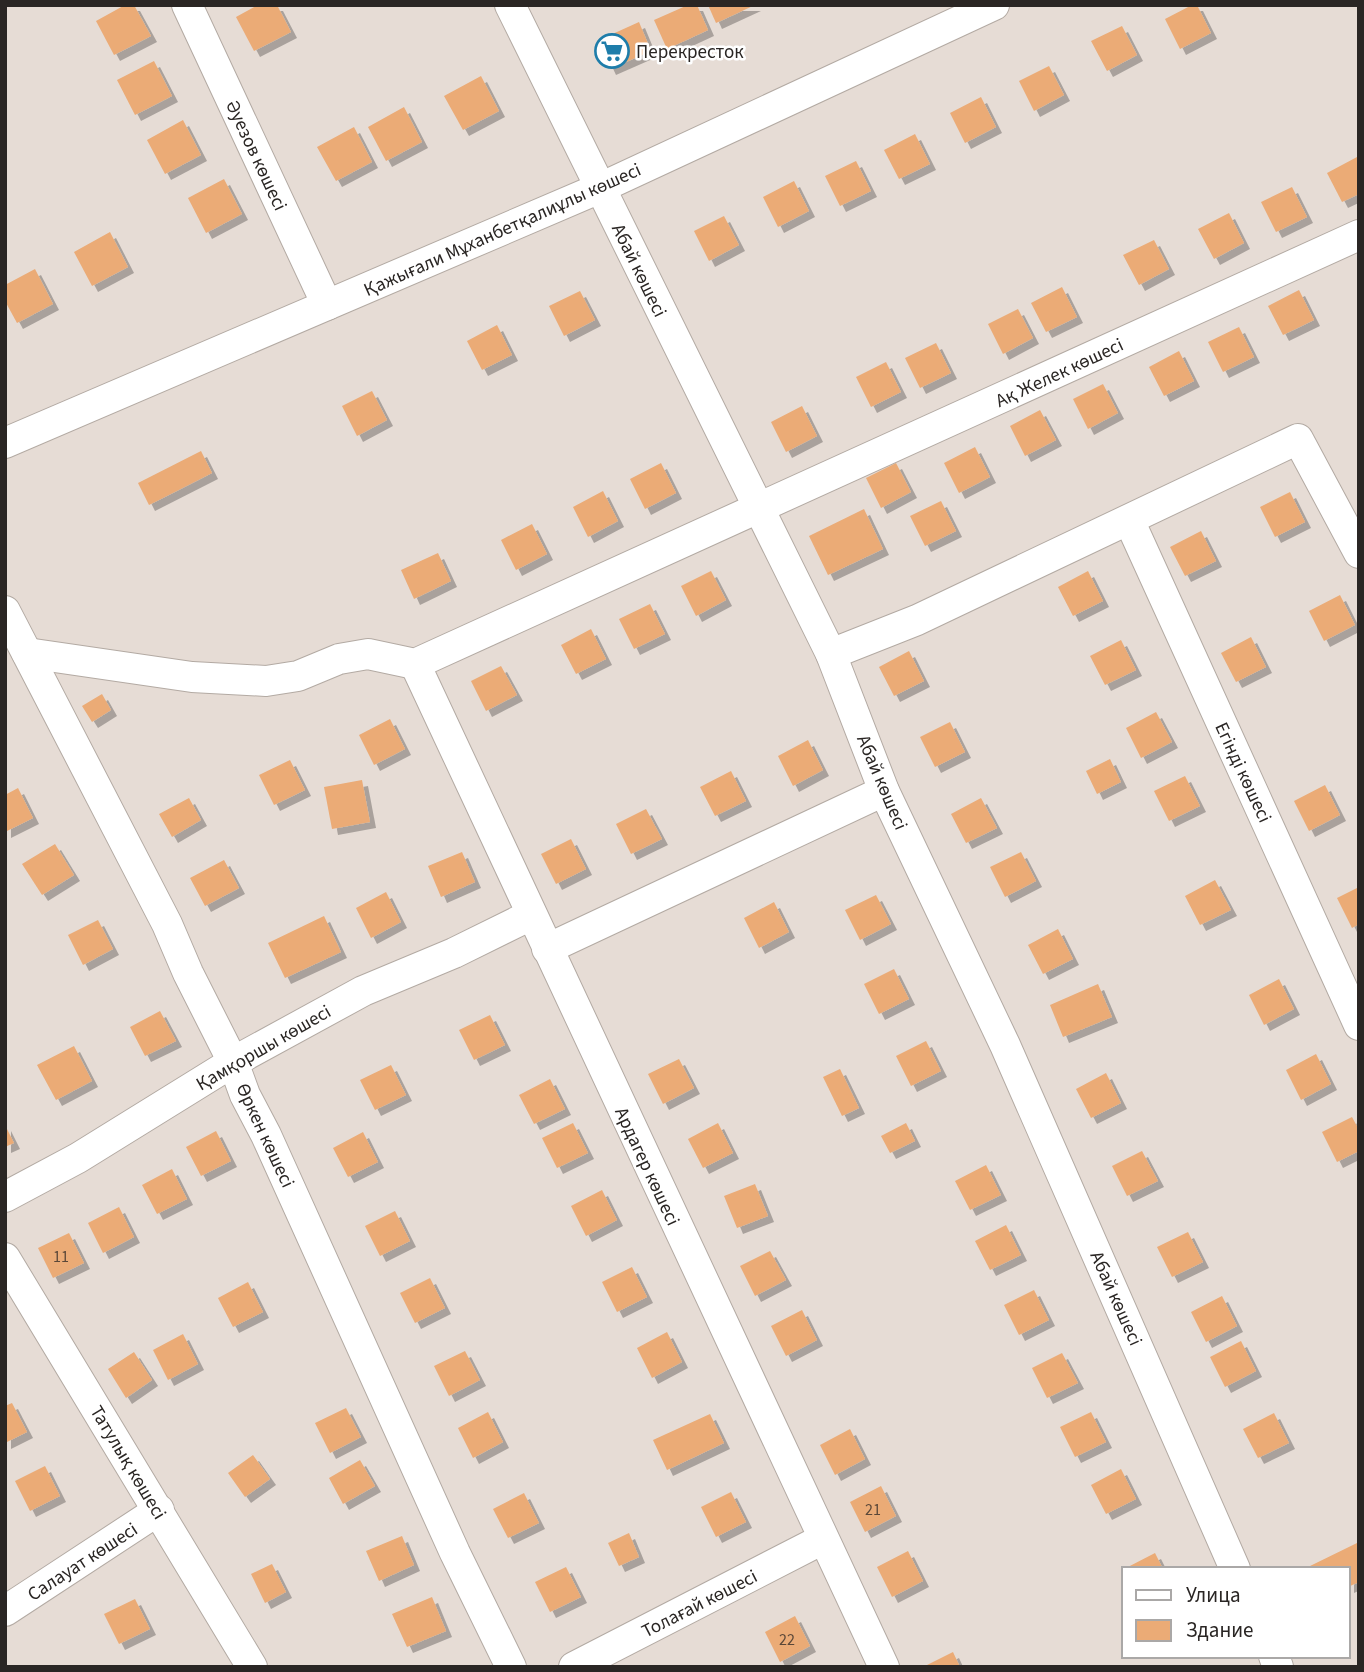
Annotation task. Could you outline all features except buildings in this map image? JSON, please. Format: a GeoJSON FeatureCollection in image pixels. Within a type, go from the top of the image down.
{"type":"FeatureCollection","features":[{"type":"Feature","properties":{"kind":"street","name":"Әуезов көшесі"},"geometry":{"type":"LineString","coordinates":[[187,5],[327,305]]}},
{"type":"Feature","properties":{"kind":"street","name":"Абай көшесі"},"geometry":{"type":"LineString","coordinates":[[510,5],[831,654],[884,791],[1005,1045],[1234,1567]]}},
{"type":"Feature","properties":{"kind":"street","name":"Қажығали Мұханбетқалиұлы көшесі"},"geometry":{"type":"LineString","coordinates":[[7,437],[327,305],[600,188],[994,5]]}},
{"type":"Feature","properties":{"kind":"street","name":"Ақ Желек көшесі"},"geometry":{"type":"LineString","coordinates":[[415,664],[1359,235]]}},
{"type":"Feature","properties":{"kind":"street"},"geometry":{"type":"LineString","coordinates":[[831,654],[918,620],[1298,439],[1359,554]]}},
{"type":"Feature","properties":{"kind":"street","name":"Егінді көшесі"},"geometry":{"type":"LineString","coordinates":[[1129,520],[1359,1025]]}},
{"type":"Feature","properties":{"kind":"street","name":"Өркен көшесі"},"geometry":{"type":"LineString","coordinates":[[5,611],[167,924],[188,974],[233,1062],[245,1095],[266,1135],[455,1553],[511,1667]]}},
{"type":"Feature","properties":{"kind":"street"},"geometry":{"type":"LineString","coordinates":[[27,653],[192,677],[266,681],[298,677],[339,659],[368,654],[415,664]]}},
{"type":"Feature","properties":{"kind":"street","name":"Ардагер көшесі"},"geometry":{"type":"LineString","coordinates":[[415,664],[884,1667]]}},
{"type":"Feature","properties":{"kind":"street"},"geometry":{"type":"LineString","coordinates":[[547,949],[884,791]]}},
{"type":"Feature","properties":{"kind":"street","name":"Қамқоршы көшесі"},"geometry":{"type":"LineString","coordinates":[[5,1197],[78,1158],[233,1062],[363,991],[454,953],[531,915]]}},
{"type":"Feature","properties":{"kind":"street","name":"Татулық көшесі"},"geometry":{"type":"LineString","coordinates":[[5,1258],[252,1667]]}},
{"type":"Feature","properties":{"kind":"street","name":"Салауат көшесі"},"geometry":{"type":"LineString","coordinates":[[5,1611],[159,1510]]}},
{"type":"Feature","properties":{"kind":"street","name":"Толағай көшесі"},"geometry":{"type":"LineString","coordinates":[[574,1667],[823,1539]]}},
{"type":"Feature","properties":{"kind":"place","name":"Перекресток"},"geometry":{"type":"Point","coordinates":[612,51]}}]}
